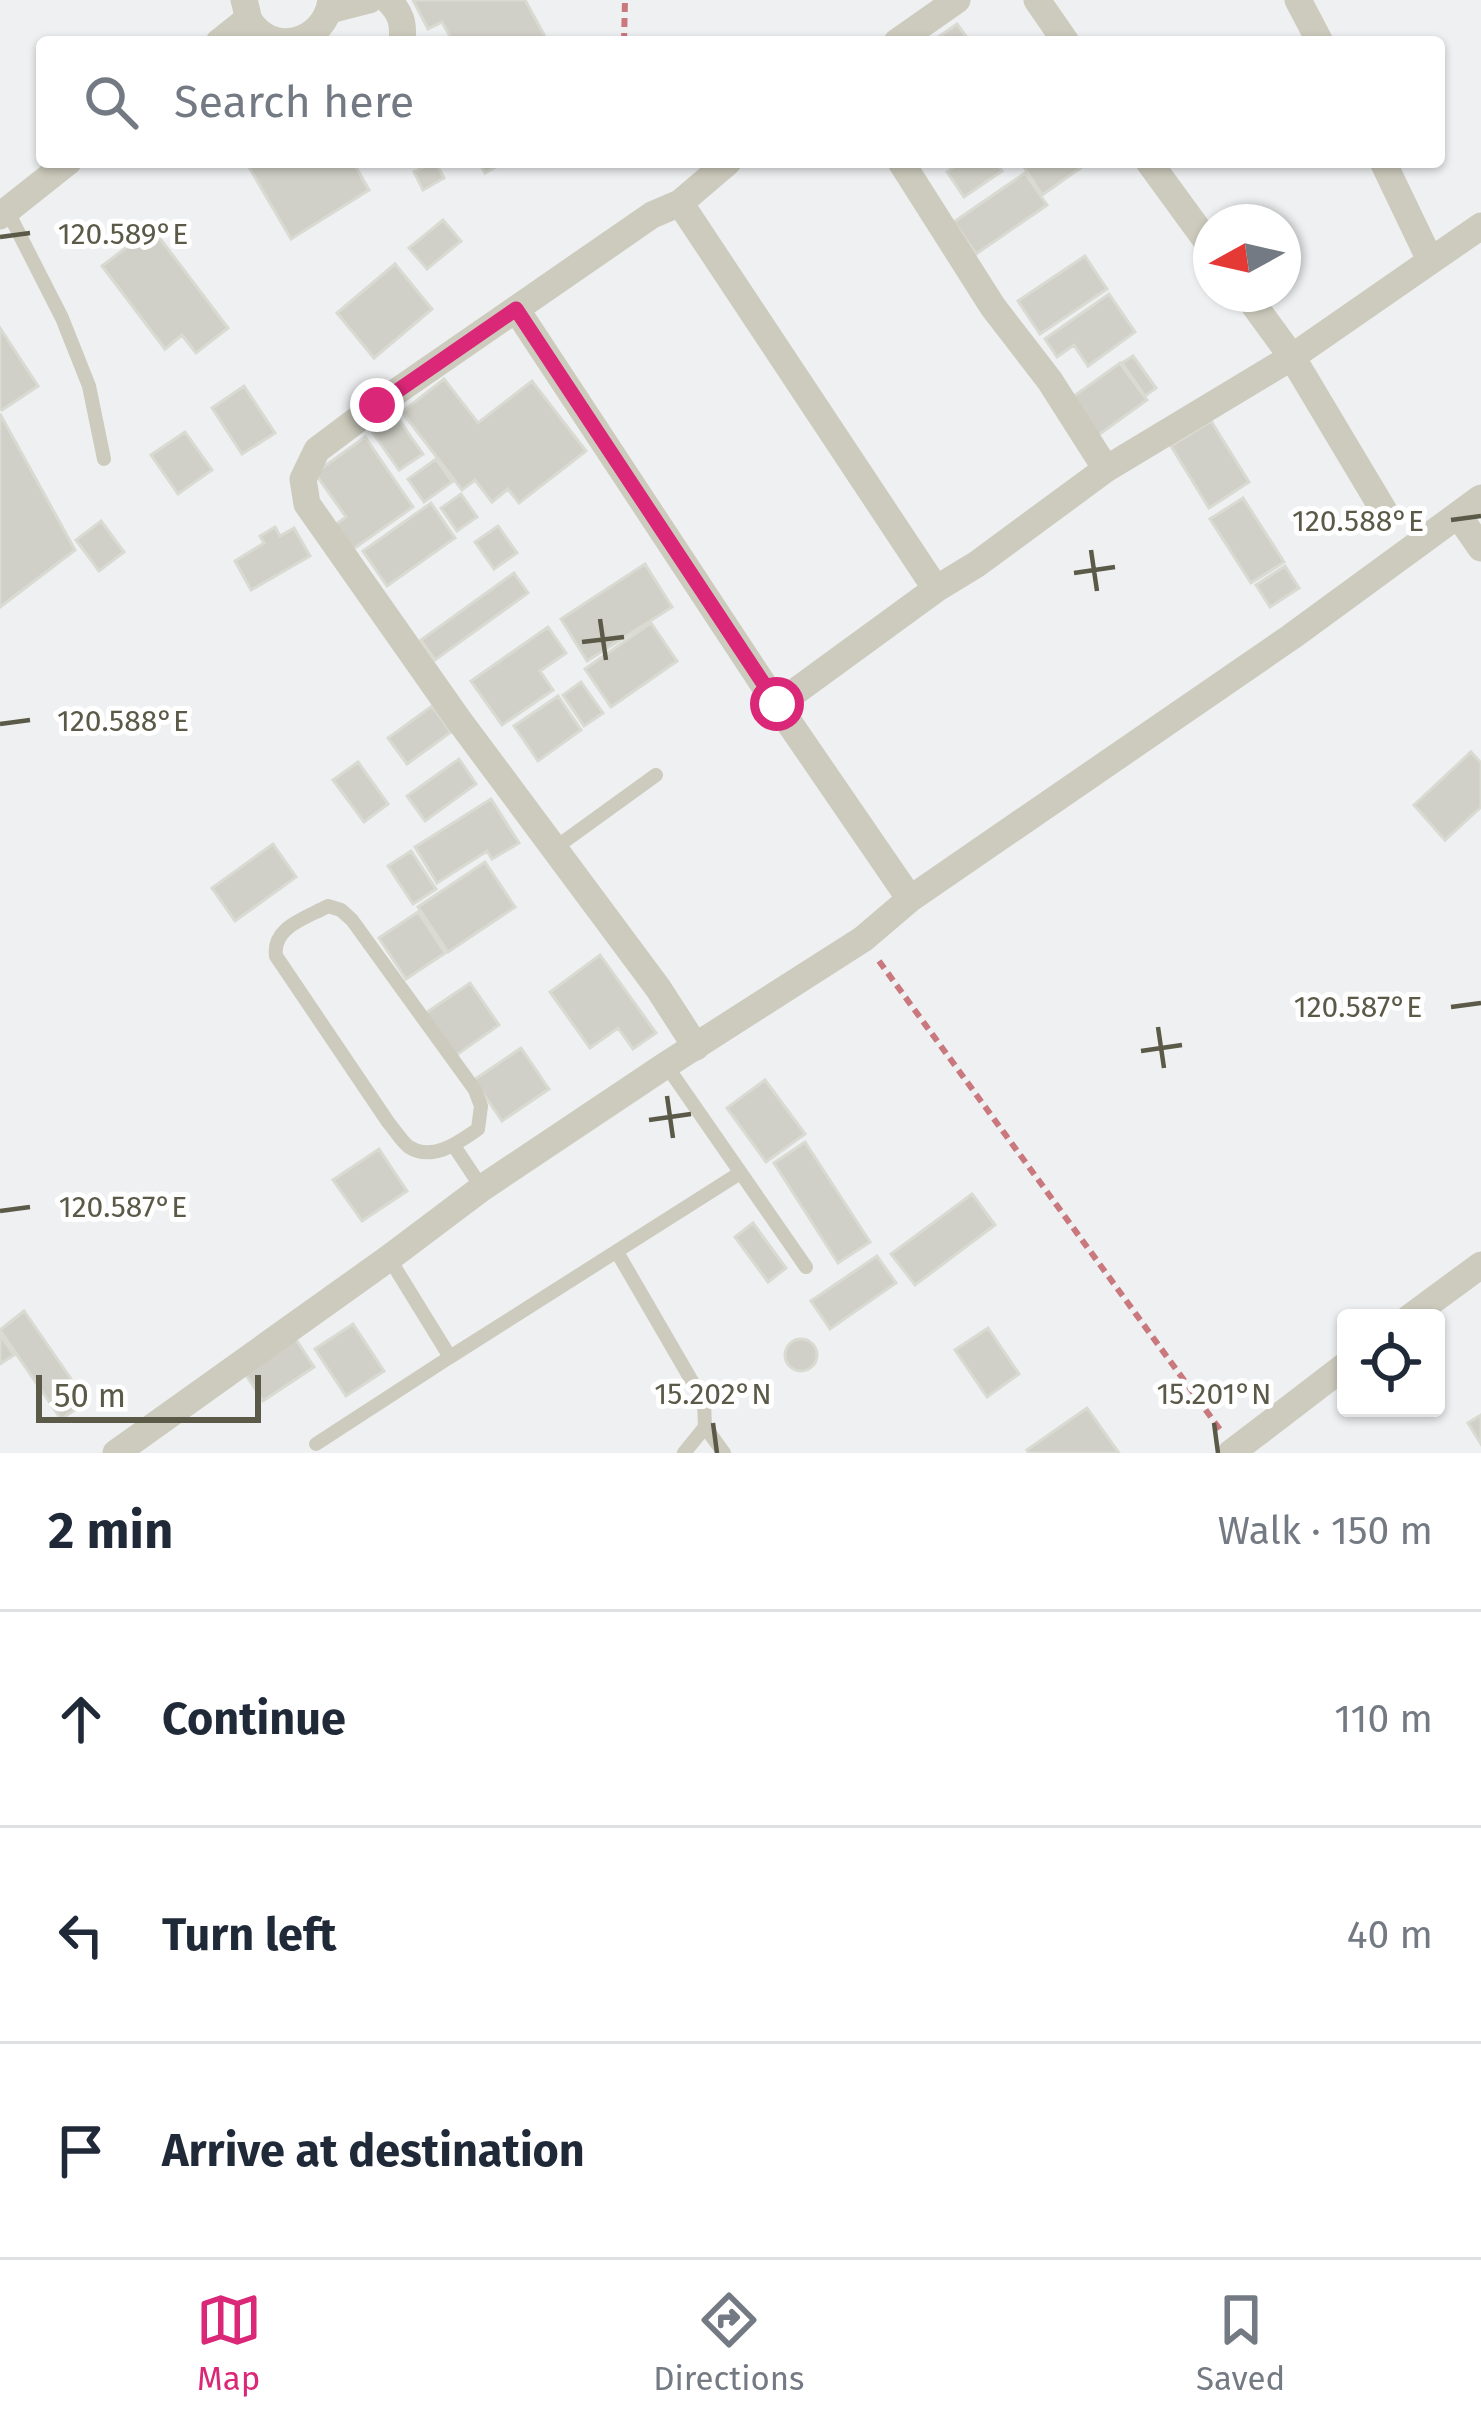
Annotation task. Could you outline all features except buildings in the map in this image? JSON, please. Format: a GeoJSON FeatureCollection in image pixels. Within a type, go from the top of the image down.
{"type":"FeatureCollection","features":[{"type":"Feature","properties":{"kind":"street"},"geometry":{"type":"LineString","coordinates":[[308,36],[324,22],[330,5],[369,0]]}},
{"type":"Feature","properties":{"kind":"street"},"geometry":{"type":"LineString","coordinates":[[388,0],[399,10],[402,36]]}},
{"type":"Feature","properties":{"kind":"street"},"geometry":{"type":"LineString","coordinates":[[906,36],[957,0]]}},
{"type":"Feature","properties":{"kind":"street"},"geometry":{"type":"LineString","coordinates":[[1037,0],[1062,36]]}},
{"type":"Feature","properties":{"kind":"street"},"geometry":{"type":"LineString","coordinates":[[1298,0],[1317,36]]}},
{"type":"Feature","properties":{"kind":"street"},"geometry":{"type":"LineString","coordinates":[[224,36],[246,9],[269,36]]}},
{"type":"Feature","properties":{"kind":"street"},"geometry":{"type":"LineString","coordinates":[[4,213],[60,168]]}},
{"type":"Feature","properties":{"kind":"street"},"geometry":{"type":"LineString","coordinates":[[696,1047],[307,504],[302,479],[316,450],[652,215],[680,203],[721,168]]}},
{"type":"Feature","properties":{"kind":"street"},"geometry":{"type":"LineString","coordinates":[[905,168],[993,307],[1050,382],[1106,469]]}},
{"type":"Feature","properties":{"kind":"street"},"geometry":{"type":"LineString","coordinates":[[1153,168],[1193,222]]}},
{"type":"Feature","properties":{"kind":"street"},"geometry":{"type":"LineString","coordinates":[[1385,168],[1430,260]]}},
{"type":"Feature","properties":{"kind":"street"},"geometry":{"type":"LineString","coordinates":[[680,203],[937,589]]}},
{"type":"Feature","properties":{"kind":"street"},"geometry":{"type":"LineString","coordinates":[[777,704],[1106,469],[1292,357],[1481,226]]}},
{"type":"Feature","properties":{"kind":"street"},"geometry":{"type":"LineString","coordinates":[[516,309],[910,898]]}},
{"type":"Feature","properties":{"kind":"street"},"geometry":{"type":"LineString","coordinates":[[1259,312],[1292,357],[1384,511]]}},
{"type":"Feature","properties":{"kind":"street"},"geometry":{"type":"LineString","coordinates":[[116,1453],[482,1188],[863,939],[910,898],[1291,637],[1481,498]]}},
{"type":"Feature","properties":{"kind":"street"},"geometry":{"type":"LineString","coordinates":[[1457,515],[1481,548]]}},
{"type":"Feature","properties":{"kind":"street"},"geometry":{"type":"LineString","coordinates":[[1421,1309],[1481,1265]]}},
{"type":"Feature","properties":{"kind":"street"},"geometry":{"type":"LineString","coordinates":[[1232,1451],[1337,1372]]}},
{"type":"Feature","properties":{"kind":"lane"},"geometry":{"type":"LineString","coordinates":[[4,213],[62,318],[83,369],[104,459]]}},
{"type":"Feature","properties":{"kind":"lane"},"geometry":{"type":"LineString","coordinates":[[555,848],[656,775]]}},
{"type":"Feature","properties":{"kind":"lane"},"geometry":{"type":"LineString","coordinates":[[328,906],[352,920],[475,1090],[481,1106],[478,1129],[454,1146],[430,1152],[410,1147],[388,1122],[276,956],[275,944],[282,931],[328,906]]}},
{"type":"Feature","properties":{"kind":"lane"},"geometry":{"type":"LineString","coordinates":[[666,1065],[806,1267]]}},
{"type":"Feature","properties":{"kind":"lane"},"geometry":{"type":"LineString","coordinates":[[454,1146],[482,1188]]}},
{"type":"Feature","properties":{"kind":"lane"},"geometry":{"type":"LineString","coordinates":[[316,1444],[740,1173]]}},
{"type":"Feature","properties":{"kind":"lane"},"geometry":{"type":"LineString","coordinates":[[617,1252],[704,1402],[705,1427],[724,1453]]}},
{"type":"Feature","properties":{"kind":"lane"},"geometry":{"type":"LineString","coordinates":[[389,1258],[451,1357]]}},
{"type":"Feature","properties":{"kind":"lane"},"geometry":{"type":"LineString","coordinates":[[684,1453],[705,1427]]}},
{"type":"Feature","properties":{"kind":"path"},"geometry":{"type":"LineString","coordinates":[[624,36],[625,0]]}},
{"type":"Feature","properties":{"kind":"path"},"geometry":{"type":"LineString","coordinates":[[863,939],[1232,1451]]}},
{"type":"Feature","properties":{"kind":"route"},"geometry":{"type":"LineString","coordinates":[[377,405],[516,309],[777,704]]}}]}
